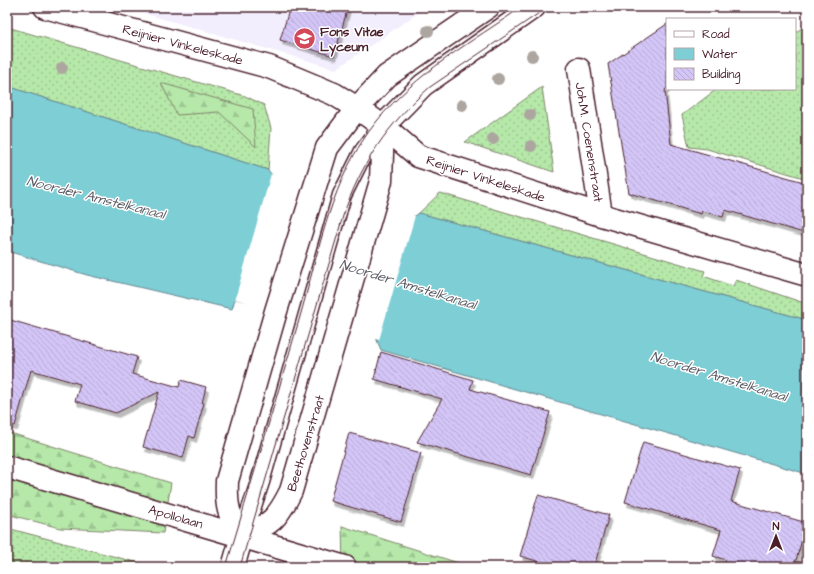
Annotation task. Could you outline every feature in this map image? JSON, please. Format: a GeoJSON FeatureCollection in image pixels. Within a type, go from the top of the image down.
{"type":"FeatureCollection","features":[{"type":"Feature","properties":{"kind":"street","name":"Reijnier Vinkeleskade"},"geometry":{"type":"LineString","coordinates":[[45,7],[269,67],[334,94],[383,126],[418,156],[601,215],[807,275]]}},
{"type":"Feature","properties":{"kind":"street"},"geometry":{"type":"LineString","coordinates":[[233,567],[242,536],[229,515],[226,503],[227,481],[276,311],[327,148],[356,108],[387,76],[488,7]]}},
{"type":"Feature","properties":{"kind":"street"},"geometry":{"type":"LineString","coordinates":[[383,126],[423,85],[534,7]]}},
{"type":"Feature","properties":{"kind":"street","name":"Joh.M. Coenenstraat"},"geometry":{"type":"LineString","coordinates":[[579,69],[601,215]]}},
{"type":"Feature","properties":{"kind":"street","name":"Beethovenstraat"},"geometry":{"type":"LineString","coordinates":[[242,536],[267,525],[279,515],[292,491],[381,181],[383,126]]}},
{"type":"Feature","properties":{"kind":"street","name":"Apollolaan"},"geometry":{"type":"LineString","coordinates":[[7,467],[345,567]]}},
{"type":"Feature","properties":{"kind":"lane"},"geometry":{"type":"LineString","coordinates":[[242,536],[260,482],[342,195],[364,152],[383,126]]}},
{"type":"Feature","properties":{"kind":"shaded area","name":"Fons Vitae Lyceum"},"geometry":{"type":"Polygon","coordinates":[[[122,7],[427,7],[336,69],[122,7]]]}},
{"type":"Feature","properties":{"kind":"green space"},"geometry":{"type":"Polygon","coordinates":[[[807,24],[807,179],[707,149],[689,147],[682,115],[716,90],[796,90],[796,32],[807,24]]]}},
{"type":"Feature","properties":{"kind":"green space"},"geometry":{"type":"Polygon","coordinates":[[[7,27],[245,96],[264,105],[271,128],[268,170],[7,86],[7,27]]]}},
{"type":"Feature","properties":{"kind":"green space"},"geometry":{"type":"Polygon","coordinates":[[[161,83],[253,109],[256,147],[219,112],[177,115],[161,83]]]}},
{"type":"Feature","properties":{"kind":"green space"},"geometry":{"type":"Polygon","coordinates":[[[542,87],[554,172],[465,142],[542,87]]]}},
{"type":"Feature","properties":{"kind":"green space"},"geometry":{"type":"Polygon","coordinates":[[[440,193],[705,271],[703,276],[733,286],[736,280],[807,304],[807,320],[419,213],[440,193]]]}},
{"type":"Feature","properties":{"kind":"green space"},"geometry":{"type":"Polygon","coordinates":[[[7,432],[171,483],[163,533],[60,528],[7,514],[7,432]]]}},
{"type":"Feature","properties":{"kind":"green space"},"geometry":{"type":"Polygon","coordinates":[[[342,526],[471,567],[343,567],[342,526]]]}},
{"type":"Feature","properties":{"kind":"green space"},"geometry":{"type":"Polygon","coordinates":[[[7,528],[154,567],[7,567],[7,528]]]}},
{"type":"Feature","properties":{"kind":"water","name":"Noorder Amstelkanaal"},"geometry":{"type":"Polygon","coordinates":[[[7,86],[268,170],[276,180],[409,217],[415,216],[419,213],[807,320],[807,474],[381,350],[376,338],[268,306],[235,299],[232,309],[87,275],[7,251],[7,86]]]}},
{"type":"Feature","properties":{"kind":"pier"},"geometry":{"type":"Polygon","coordinates":[[[271,174],[277,178],[415,216],[379,340],[235,299],[271,174]]]}},
{"type":"Feature","properties":{"kind":"building"},"geometry":{"type":"Polygon","coordinates":[[[290,7],[348,7],[334,56],[280,40],[290,7]]]}},
{"type":"Feature","properties":{"kind":"building"},"geometry":{"type":"Polygon","coordinates":[[[666,25],[665,90],[671,144],[807,183],[807,234],[725,210],[723,217],[702,211],[701,214],[629,193],[608,64],[666,25]]]}},
{"type":"Feature","properties":{"kind":"building"},"geometry":{"type":"Polygon","coordinates":[[[7,319],[137,357],[132,374],[179,387],[181,380],[206,387],[202,403],[204,403],[194,438],[189,436],[183,458],[143,447],[159,392],[116,413],[75,401],[80,384],[31,370],[15,426],[7,425],[7,319]]]}},
{"type":"Feature","properties":{"kind":"building"},"geometry":{"type":"Polygon","coordinates":[[[381,352],[473,380],[470,389],[550,412],[531,475],[417,442],[442,399],[374,379],[381,352]]]}},
{"type":"Feature","properties":{"kind":"building"},"geometry":{"type":"Polygon","coordinates":[[[349,433],[421,453],[401,522],[330,501],[349,433]]]}},
{"type":"Feature","properties":{"kind":"building"},"geometry":{"type":"Polygon","coordinates":[[[643,442],[740,470],[731,501],[807,523],[794,567],[724,567],[726,560],[713,556],[721,530],[625,502],[643,442]]]}},
{"type":"Feature","properties":{"kind":"building"},"geometry":{"type":"Polygon","coordinates":[[[538,495],[609,515],[594,567],[557,567],[520,556],[538,495]]]}},
{"type":"Feature","properties":{"kind":"tram line"},"geometry":{"type":"LineString","coordinates":[[226,567],[299,320],[320,242],[337,191],[348,166],[361,143],[377,121],[409,88],[445,59],[522,7]]}},
{"type":"Feature","properties":{"kind":"tram line"},"geometry":{"type":"LineString","coordinates":[[240,567],[343,216],[350,197],[367,162],[401,115],[430,87],[548,7]]}},
{"type":"Feature","properties":{"kind":"place","name":"Fons Vitae Lyceum"},"geometry":{"type":"Point","coordinates":[305,38]}}]}
